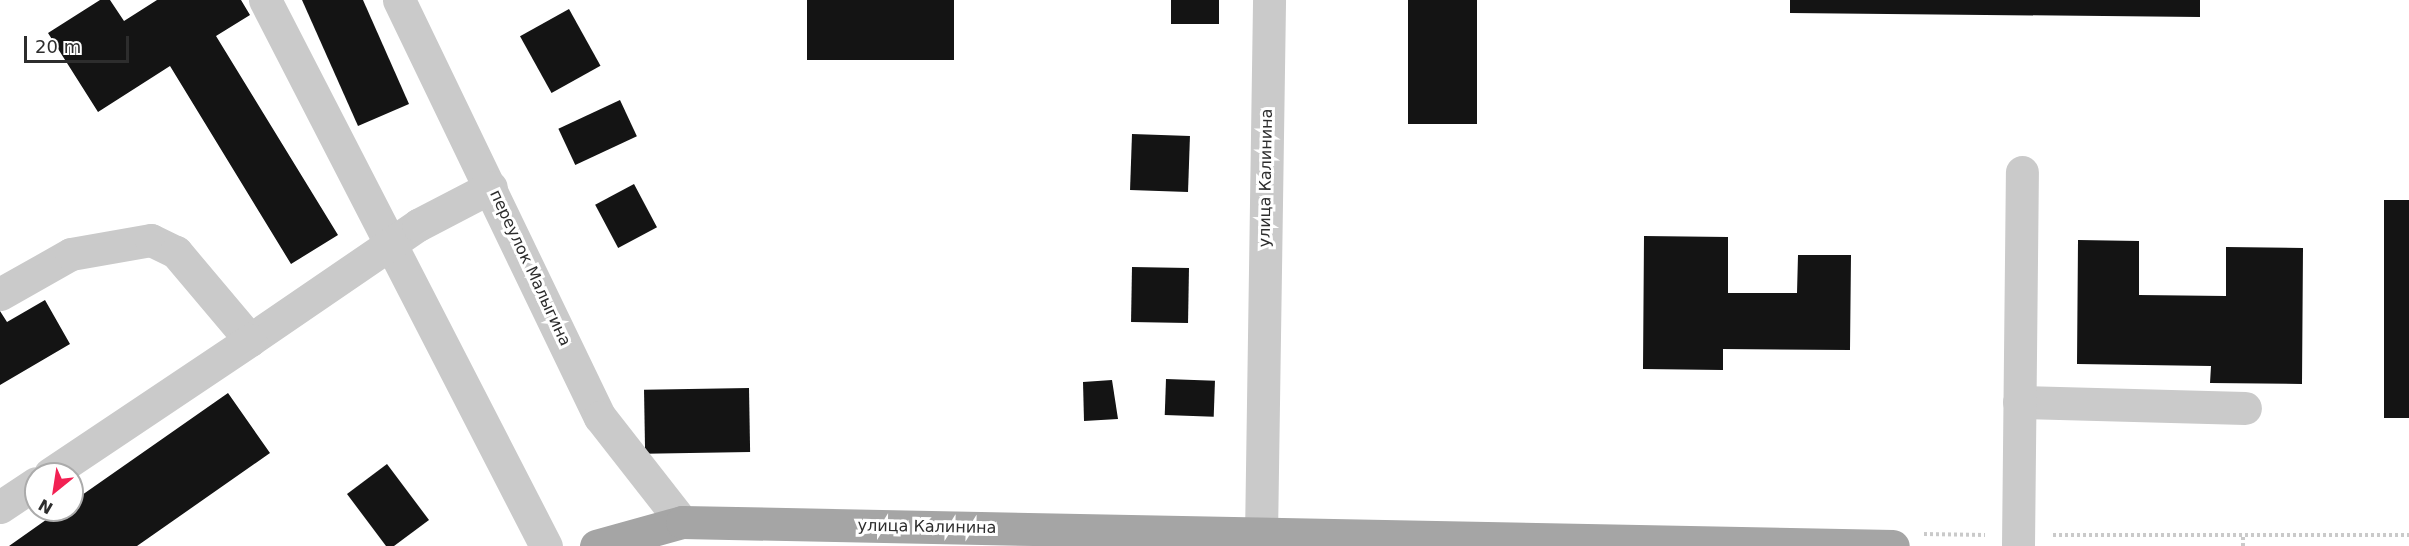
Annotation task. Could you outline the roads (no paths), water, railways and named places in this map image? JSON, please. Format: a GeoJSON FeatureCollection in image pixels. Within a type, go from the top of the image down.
{"type":"FeatureCollection","features":[{"type":"Feature","properties":{"kind":"main road","name":"улица Калинина"},"geometry":{"type":"LineString","coordinates":[[596,546],[672,534],[1131,538],[1261,536],[1893,546]]}},
{"type":"Feature","properties":{"kind":"main road"},"geometry":{"type":"LineString","coordinates":[[672,534],[680,541],[1023,546]]}},
{"type":"Feature","properties":{"kind":"street"},"geometry":{"type":"LineString","coordinates":[[265,0],[546,546]]}},
{"type":"Feature","properties":{"kind":"street","name":"переулок Малыгина"},"geometry":{"type":"LineString","coordinates":[[399,0],[600,417],[672,534]]}},
{"type":"Feature","properties":{"kind":"street","name":"улица Калинина"},"geometry":{"type":"LineString","coordinates":[[1261,536],[1269,0]]}},
{"type":"Feature","properties":{"kind":"street"},"geometry":{"type":"LineString","coordinates":[[2018,546],[2022,172]]}},
{"type":"Feature","properties":{"kind":"street"},"geometry":{"type":"LineString","coordinates":[[68,462],[440,212],[491,187]]}},
{"type":"Feature","properties":{"kind":"street"},"geometry":{"type":"LineString","coordinates":[[0,294],[71,254],[151,240],[176,252],[250,340]]}},
{"type":"Feature","properties":{"kind":"street"},"geometry":{"type":"LineString","coordinates":[[2019,402],[2245,408]]}},
{"type":"Feature","properties":{"kind":"street"},"geometry":{"type":"LineString","coordinates":[[0,507],[24,491]]}}]}
